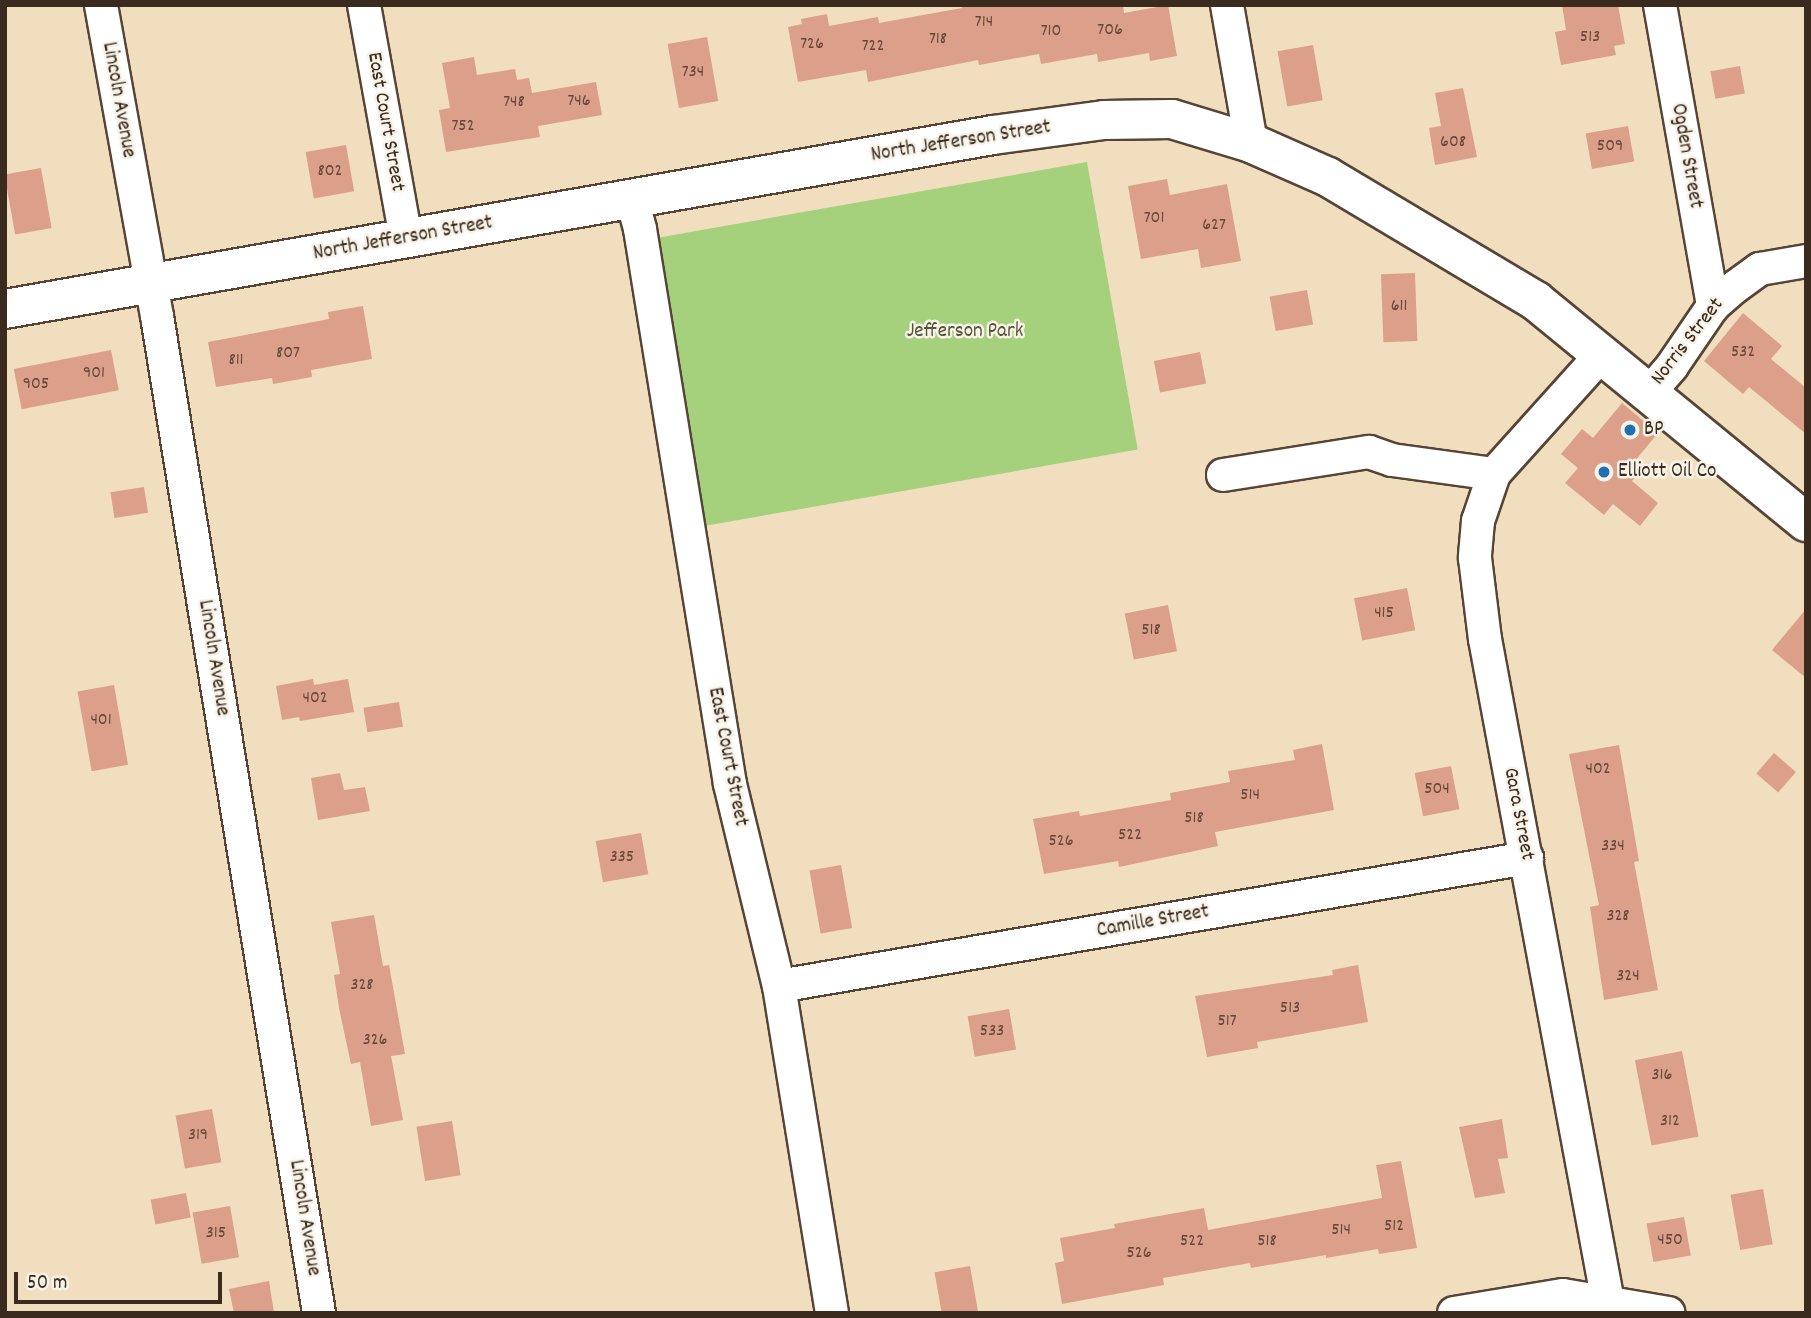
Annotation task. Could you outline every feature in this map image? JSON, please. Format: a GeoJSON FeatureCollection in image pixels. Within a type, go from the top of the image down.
{"type":"FeatureCollection","features":[{"type":"Feature","properties":{"kind":"main road","name":"North Jefferson Street"},"geometry":{"type":"LineString","coordinates":[[5,309],[993,135],[1104,120],[1172,118],[1251,143],[1328,177],[1536,302],[1806,522]]}},
{"type":"Feature","properties":{"kind":"street","name":"Lincoln Avenue"},"geometry":{"type":"LineString","coordinates":[[101,5],[151,284],[319,1313]]}},
{"type":"Feature","properties":{"kind":"street","name":"East Court Street"},"geometry":{"type":"LineString","coordinates":[[364,5],[406,239]]}},
{"type":"Feature","properties":{"kind":"street"},"geometry":{"type":"LineString","coordinates":[[1227,5],[1251,143]]}},
{"type":"Feature","properties":{"kind":"street","name":"Ogden Street"},"geometry":{"type":"LineString","coordinates":[[1660,5],[1713,306]]}},
{"type":"Feature","properties":{"kind":"street","name":"East Court Street"},"geometry":{"type":"LineString","coordinates":[[632,199],[640,229],[730,784],[779,986],[832,1313]]}},
{"type":"Feature","properties":{"kind":"street","name":"Norris Street"},"geometry":{"type":"LineString","coordinates":[[1648,394],[1672,366],[1713,306],[1760,269],[1806,261]]}},
{"type":"Feature","properties":{"kind":"street","name":"Gara Street"},"geometry":{"type":"LineString","coordinates":[[1602,354],[1494,474],[1478,521],[1475,558],[1485,639],[1610,1308]]}},
{"type":"Feature","properties":{"kind":"street"},"geometry":{"type":"LineString","coordinates":[[1223,475],[1369,452],[1392,460],[1494,474]]}},
{"type":"Feature","properties":{"kind":"street","name":"Camille Street"},"geometry":{"type":"LineString","coordinates":[[779,986],[1527,858]]}},
{"type":"Feature","properties":{"kind":"street"},"geometry":{"type":"LineString","coordinates":[[1454,1313],[1563,1296],[1610,1308],[1668,1313]]}},
{"type":"Feature","properties":{"kind":"green space","name":"Jefferson Park"},"geometry":{"type":"Polygon","coordinates":[[[1087,162],[1138,450],[704,526],[654,238],[1087,162]]]}},
{"type":"Feature","properties":{"kind":"building"},"geometry":{"type":"Polygon","coordinates":[[[962,5],[1123,5],[1124,13],[1168,5],[1177,56],[1150,61],[1149,53],[1098,62],[1097,54],[1041,64],[1039,54],[979,65],[978,60],[868,82],[866,70],[798,82],[788,27],[802,24],[801,19],[827,14],[829,26],[878,17],[879,23],[962,8],[962,5]]]}},
{"type":"Feature","properties":{"kind":"building"},"geometry":{"type":"Polygon","coordinates":[[[1562,5],[1618,5],[1625,44],[1614,46],[1616,55],[1561,65],[1555,32],[1566,30],[1562,5]]]}},
{"type":"Feature","properties":{"kind":"building"},"geometry":{"type":"Polygon","coordinates":[[[707,37],[718,101],[679,108],[668,44],[707,37]]]}},
{"type":"Feature","properties":{"kind":"building"},"geometry":{"type":"Polygon","coordinates":[[[1313,45],[1323,100],[1287,106],[1278,51],[1313,45]]]}},
{"type":"Feature","properties":{"kind":"building"},"geometry":{"type":"Polygon","coordinates":[[[474,57],[477,75],[515,69],[517,80],[529,78],[532,93],[596,82],[602,115],[538,126],[540,137],[446,152],[439,110],[450,108],[442,63],[474,57]]]}},
{"type":"Feature","properties":{"kind":"building"},"geometry":{"type":"Polygon","coordinates":[[[1740,66],[1745,94],[1715,99],[1710,71],[1740,66]]]}},
{"type":"Feature","properties":{"kind":"building"},"geometry":{"type":"Polygon","coordinates":[[[1463,88],[1477,157],[1435,165],[1429,128],[1441,126],[1435,93],[1463,88]]]}},
{"type":"Feature","properties":{"kind":"building"},"geometry":{"type":"Polygon","coordinates":[[[1628,126],[1634,161],[1592,169],[1586,133],[1628,126]]]}},
{"type":"Feature","properties":{"kind":"building"},"geometry":{"type":"Polygon","coordinates":[[[346,145],[354,191],[314,198],[306,152],[346,145]]]}},
{"type":"Feature","properties":{"kind":"building"},"geometry":{"type":"Polygon","coordinates":[[[41,168],[52,228],[15,234],[5,174],[41,168]]]}},
{"type":"Feature","properties":{"kind":"building"},"geometry":{"type":"Polygon","coordinates":[[[1167,179],[1170,195],[1227,184],[1241,261],[1201,268],[1198,249],[1141,259],[1128,186],[1167,179]]]}},
{"type":"Feature","properties":{"kind":"building"},"geometry":{"type":"Polygon","coordinates":[[[1415,273],[1417,341],[1383,342],[1381,274],[1415,273]]]}},
{"type":"Feature","properties":{"kind":"building"},"geometry":{"type":"Polygon","coordinates":[[[1307,290],[1313,324],[1276,331],[1270,297],[1307,290]]]}},
{"type":"Feature","properties":{"kind":"building"},"geometry":{"type":"Polygon","coordinates":[[[363,306],[372,359],[311,370],[312,377],[273,384],[272,378],[216,387],[208,342],[329,319],[328,312],[363,306]]]}},
{"type":"Feature","properties":{"kind":"building"},"geometry":{"type":"Polygon","coordinates":[[[1743,313],[1782,346],[1771,359],[1806,388],[1806,434],[1749,387],[1743,394],[1704,361],[1743,313]]]}},
{"type":"Feature","properties":{"kind":"building"},"geometry":{"type":"Polygon","coordinates":[[[111,350],[119,390],[22,409],[14,369],[111,350]]]}},
{"type":"Feature","properties":{"kind":"building"},"geometry":{"type":"Polygon","coordinates":[[[1200,352],[1206,383],[1160,392],[1154,361],[1200,352]]]}},
{"type":"Feature","properties":{"kind":"building"},"geometry":{"type":"Polygon","coordinates":[[[1622,403],[1658,433],[1629,468],[1637,475],[1632,481],[1658,503],[1640,526],[1613,504],[1604,515],[1565,483],[1578,468],[1561,454],[1582,429],[1593,438],[1622,403]]]}},
{"type":"Feature","properties":{"kind":"building"},"geometry":{"type":"Polygon","coordinates":[[[144,487],[148,513],[114,518],[110,492],[144,487]]]}},
{"type":"Feature","properties":{"kind":"building"},"geometry":{"type":"Polygon","coordinates":[[[1407,588],[1415,630],[1362,641],[1354,598],[1407,588]]]}},
{"type":"Feature","properties":{"kind":"building"},"geometry":{"type":"Polygon","coordinates":[[[1168,605],[1177,651],[1134,660],[1125,613],[1168,605]]]}},
{"type":"Feature","properties":{"kind":"building"},"geometry":{"type":"Polygon","coordinates":[[[1806,609],[1806,678],[1772,650],[1806,609]]]}},
{"type":"Feature","properties":{"kind":"building"},"geometry":{"type":"Polygon","coordinates":[[[313,679],[314,685],[348,679],[354,712],[300,721],[299,717],[282,720],[276,686],[313,679]]]}},
{"type":"Feature","properties":{"kind":"building"},"geometry":{"type":"Polygon","coordinates":[[[114,685],[128,765],[92,771],[78,691],[114,685]]]}},
{"type":"Feature","properties":{"kind":"building"},"geometry":{"type":"Polygon","coordinates":[[[399,702],[403,727],[367,732],[363,708],[399,702]]]}},
{"type":"Feature","properties":{"kind":"building"},"geometry":{"type":"Polygon","coordinates":[[[1322,744],[1334,810],[1215,832],[1218,846],[1119,867],[1118,861],[1044,874],[1033,819],[1079,811],[1080,816],[1171,800],[1170,793],[1230,782],[1228,771],[1295,760],[1293,750],[1322,744]]]}},
{"type":"Feature","properties":{"kind":"building"},"geometry":{"type":"Polygon","coordinates":[[[1619,745],[1639,861],[1634,862],[1658,990],[1604,1000],[1590,907],[1599,905],[1569,754],[1619,745]]]}},
{"type":"Feature","properties":{"kind":"building"},"geometry":{"type":"Polygon","coordinates":[[[1774,753],[1796,772],[1778,792],[1756,773],[1774,753]]]}},
{"type":"Feature","properties":{"kind":"building"},"geometry":{"type":"Polygon","coordinates":[[[1451,766],[1459,809],[1423,816],[1415,773],[1451,766]]]}},
{"type":"Feature","properties":{"kind":"building"},"geometry":{"type":"Polygon","coordinates":[[[340,773],[344,790],[365,787],[370,811],[318,820],[311,778],[340,773]]]}},
{"type":"Feature","properties":{"kind":"building"},"geometry":{"type":"Polygon","coordinates":[[[641,833],[648,874],[603,882],[596,841],[641,833]]]}},
{"type":"Feature","properties":{"kind":"building"},"geometry":{"type":"Polygon","coordinates":[[[841,865],[852,928],[821,934],[809,871],[841,865]]]}},
{"type":"Feature","properties":{"kind":"building"},"geometry":{"type":"Polygon","coordinates":[[[374,915],[383,966],[389,965],[405,1054],[391,1056],[403,1120],[371,1126],[360,1062],[351,1064],[339,1008],[334,975],[340,974],[331,922],[374,915]]]}},
{"type":"Feature","properties":{"kind":"building"},"geometry":{"type":"Polygon","coordinates":[[[1358,965],[1368,1022],[1257,1042],[1258,1048],[1207,1057],[1195,996],[1333,975],[1332,970],[1358,965]]]}},
{"type":"Feature","properties":{"kind":"building"},"geometry":{"type":"Polygon","coordinates":[[[1009,1009],[1016,1049],[975,1057],[968,1016],[1009,1009]]]}},
{"type":"Feature","properties":{"kind":"building"},"geometry":{"type":"Polygon","coordinates":[[[1682,1051],[1699,1136],[1651,1146],[1635,1060],[1682,1051]]]}},
{"type":"Feature","properties":{"kind":"building"},"geometry":{"type":"Polygon","coordinates":[[[212,1109],[221,1162],[185,1169],[176,1115],[212,1109]]]}},
{"type":"Feature","properties":{"kind":"building"},"geometry":{"type":"Polygon","coordinates":[[[1502,1119],[1508,1158],[1498,1159],[1505,1193],[1475,1198],[1459,1127],[1502,1119]]]}},
{"type":"Feature","properties":{"kind":"building"},"geometry":{"type":"Polygon","coordinates":[[[452,1121],[461,1175],[425,1181],[416,1127],[452,1121]]]}},
{"type":"Feature","properties":{"kind":"building"},"geometry":{"type":"Polygon","coordinates":[[[1401,1161],[1417,1248],[1379,1254],[1378,1249],[1326,1258],[1326,1255],[1251,1268],[1250,1263],[1163,1278],[1164,1285],[1062,1304],[1055,1263],[1064,1261],[1060,1238],[1115,1228],[1114,1224],[1204,1208],[1208,1230],[1382,1198],[1376,1165],[1401,1161]]]}},
{"type":"Feature","properties":{"kind":"building"},"geometry":{"type":"Polygon","coordinates":[[[1763,1189],[1773,1244],[1740,1250],[1731,1195],[1763,1189]]]}},
{"type":"Feature","properties":{"kind":"building"},"geometry":{"type":"Polygon","coordinates":[[[186,1193],[191,1218],[155,1224],[151,1200],[186,1193]]]}},
{"type":"Feature","properties":{"kind":"building"},"geometry":{"type":"Polygon","coordinates":[[[230,1206],[239,1257],[202,1264],[193,1213],[230,1206]]]}},
{"type":"Feature","properties":{"kind":"building"},"geometry":{"type":"Polygon","coordinates":[[[1684,1217],[1691,1255],[1653,1262],[1647,1224],[1684,1217]]]}},
{"type":"Feature","properties":{"kind":"building"},"geometry":{"type":"Polygon","coordinates":[[[970,1266],[978,1313],[942,1313],[935,1272],[970,1266]]]}},
{"type":"Feature","properties":{"kind":"building"},"geometry":{"type":"Polygon","coordinates":[[[269,1281],[274,1313],[234,1313],[229,1289],[269,1281]]]}},
{"type":"Feature","properties":{"kind":"place","name":"BP"},"geometry":{"type":"Point","coordinates":[1630,430]}},
{"type":"Feature","properties":{"kind":"place","name":"Elliott Oil Co"},"geometry":{"type":"Point","coordinates":[1604,472]}}]}
